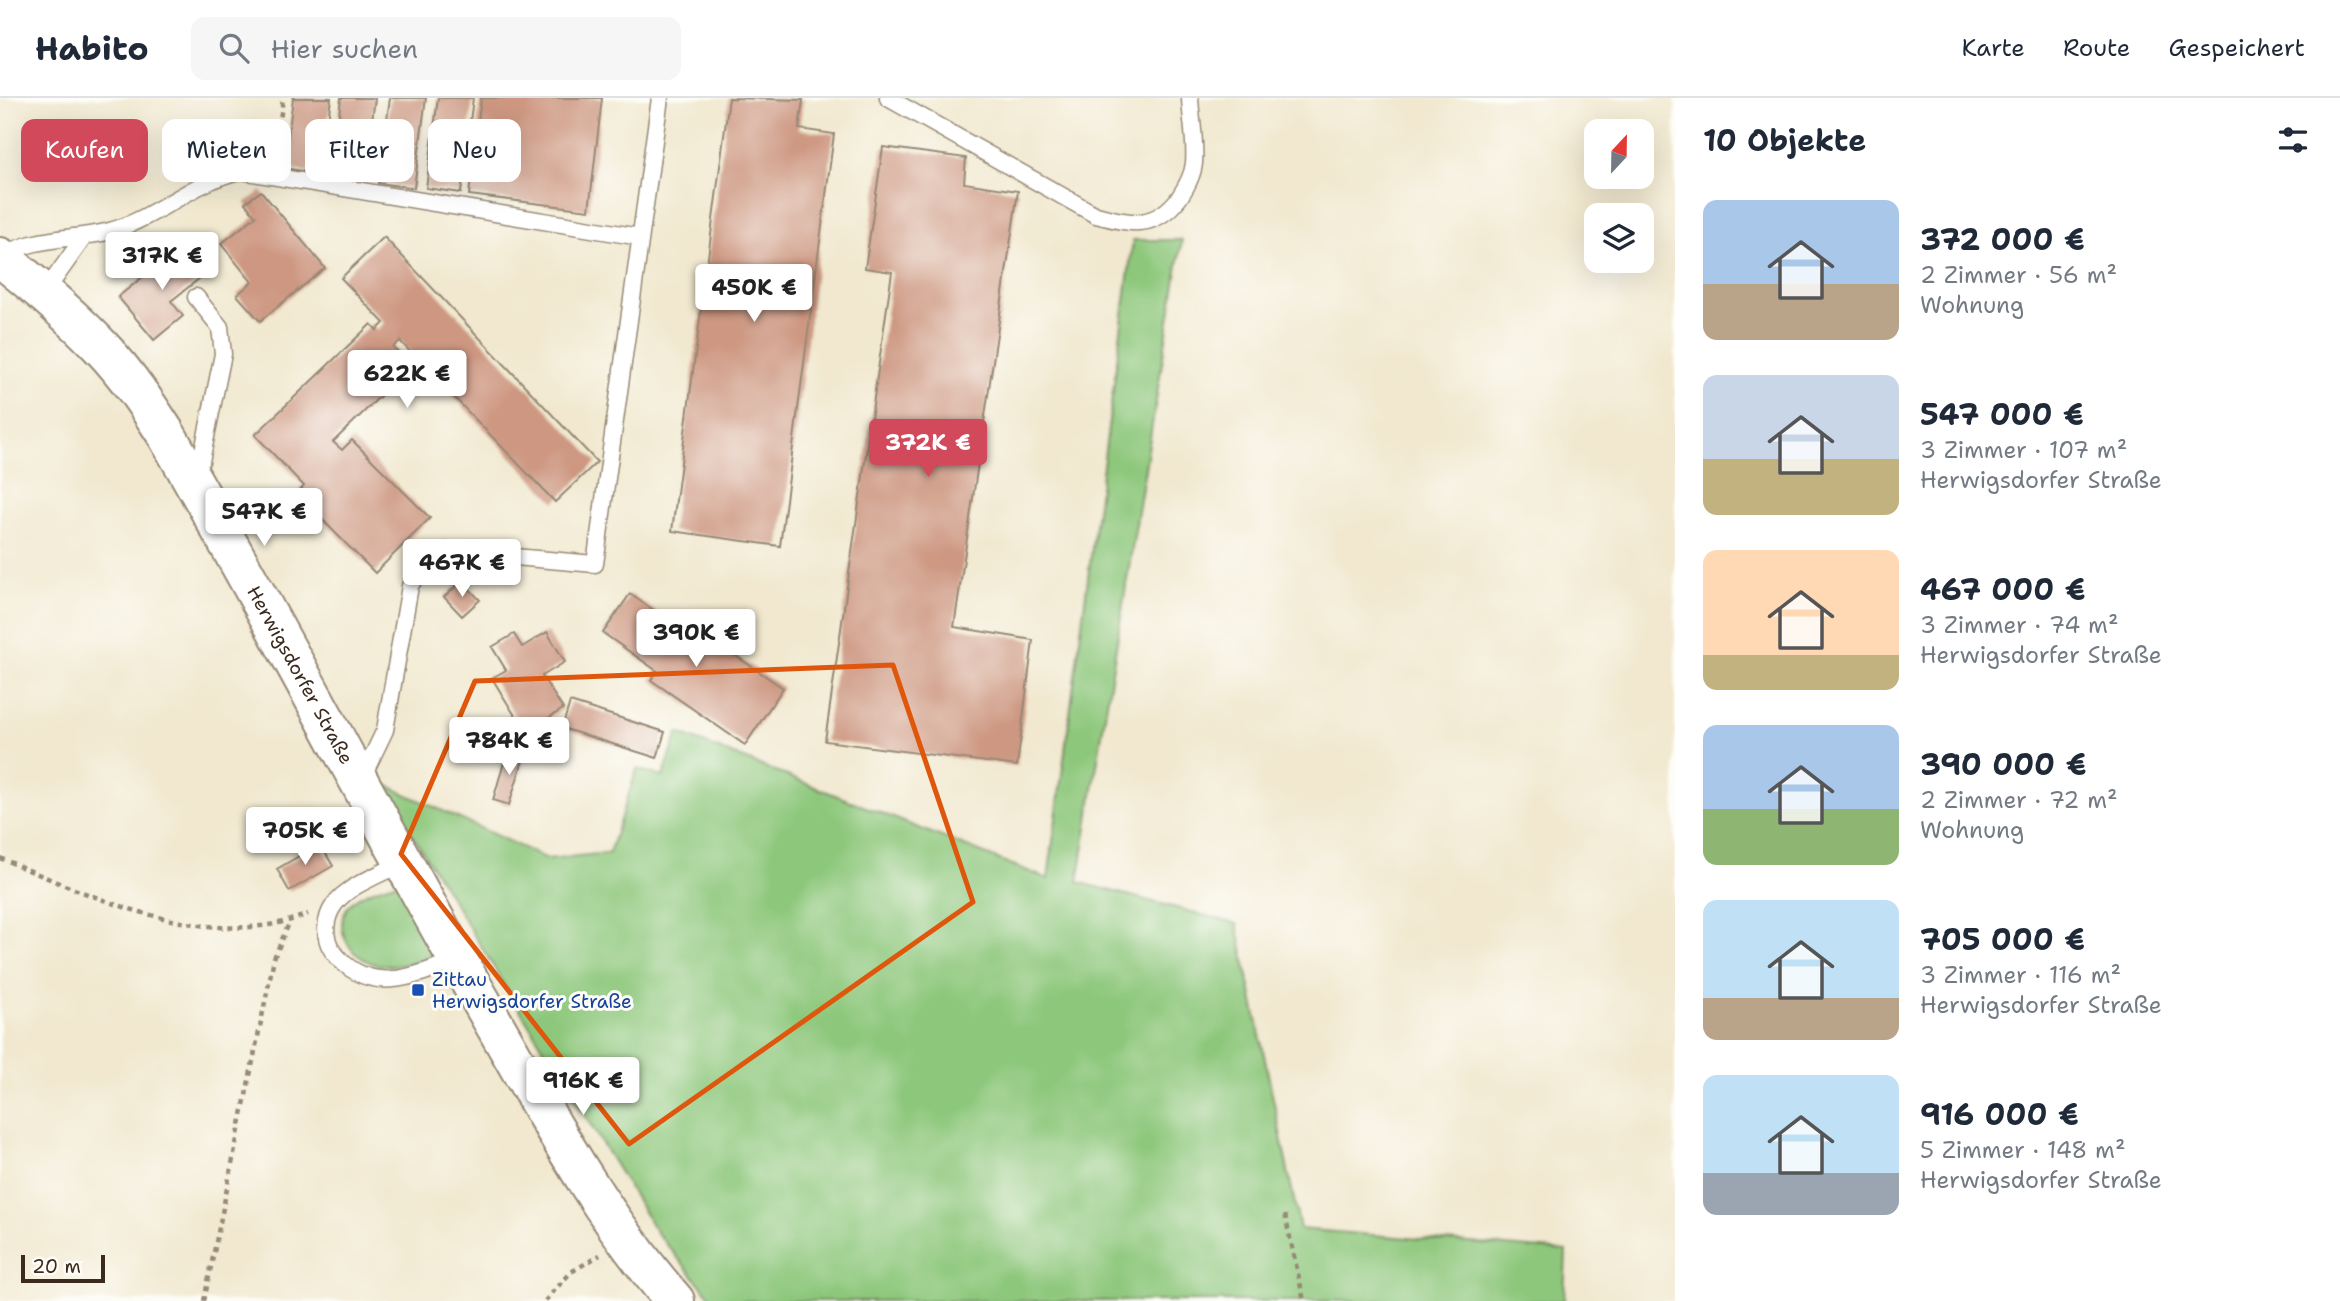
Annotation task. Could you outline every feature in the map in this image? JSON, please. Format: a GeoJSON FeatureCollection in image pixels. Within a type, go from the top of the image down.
{"type":"FeatureCollection","features":[{"type":"Feature","properties":{"kind":"street","name":"Herwigsdorfer Straße"},"geometry":{"type":"LineString","coordinates":[[1,257],[45,292],[102,348],[140,394],[189,472],[402,863],[549,1118],[626,1241],[675,1301]]}},
{"type":"Feature","properties":{"kind":"lane"},"geometry":{"type":"LineString","coordinates":[[359,783],[385,730],[410,586],[422,566],[446,551],[595,564],[660,98]]}},
{"type":"Feature","properties":{"kind":"lane"},"geometry":{"type":"LineString","coordinates":[[888,98],[1096,215],[1126,222],[1152,221],[1170,210],[1184,191],[1194,164],[1190,98]]}},
{"type":"Feature","properties":{"kind":"lane"},"geometry":{"type":"LineString","coordinates":[[291,178],[640,237]]}},
{"type":"Feature","properties":{"kind":"lane"},"geometry":{"type":"LineString","coordinates":[[1,257],[28,244],[112,231],[144,218],[208,182]]}},
{"type":"Feature","properties":{"kind":"lane"},"geometry":{"type":"LineString","coordinates":[[45,292],[85,237]]}},
{"type":"Feature","properties":{"kind":"lane"},"geometry":{"type":"LineString","coordinates":[[189,472],[201,461],[223,354],[220,327],[196,297]]}},
{"type":"Feature","properties":{"kind":"lane"},"geometry":{"type":"LineString","coordinates":[[402,863],[354,888],[335,903],[326,924],[329,946],[343,965],[363,976],[390,980],[417,976],[457,960]]}},
{"type":"Feature","properties":{"kind":"path"},"geometry":{"type":"LineString","coordinates":[[280,119],[283,98]]}},
{"type":"Feature","properties":{"kind":"path"},"geometry":{"type":"LineString","coordinates":[[0,858],[89,895],[181,922],[220,928],[257,927],[290,921],[335,903]]}},
{"type":"Feature","properties":{"kind":"path"},"geometry":{"type":"LineString","coordinates":[[204,1301],[274,958],[290,921]]}},
{"type":"Feature","properties":{"kind":"path"},"geometry":{"type":"LineString","coordinates":[[1285,1214],[1304,1301]]}},
{"type":"Feature","properties":{"kind":"path"},"geometry":{"type":"LineString","coordinates":[[545,1301],[571,1272],[626,1241]]}},
{"type":"Feature","properties":{"kind":"highlighted area"},"geometry":{"type":"Polygon","coordinates":[[[893,665],[973,902],[629,1144],[401,854],[475,681],[893,665]]]}},
{"type":"Feature","properties":{"kind":"green space"},"geometry":{"type":"Polygon","coordinates":[[[1133,240],[1182,240],[1078,882],[1237,924],[1300,1229],[1566,1251],[1564,1301],[714,1301],[657,1233],[380,782],[547,859],[609,853],[637,769],[663,777],[678,733],[1048,879],[1133,240]]]}},
{"type":"Feature","properties":{"kind":"green space"},"geometry":{"type":"Polygon","coordinates":[[[398,882],[433,954],[405,964],[375,964],[364,960],[348,945],[342,926],[343,916],[348,906],[357,898],[398,882]]]}},
{"type":"Feature","properties":{"kind":"building"},"geometry":{"type":"Polygon","coordinates":[[[293,98],[331,98],[328,119],[305,119],[305,171],[291,169],[290,119],[293,98]]]}},
{"type":"Feature","properties":{"kind":"building"},"geometry":{"type":"Polygon","coordinates":[[[341,98],[375,98],[372,119],[339,119],[341,98]]]}},
{"type":"Feature","properties":{"kind":"building"},"geometry":{"type":"Polygon","coordinates":[[[390,98],[426,98],[414,188],[378,183],[414,182],[414,119],[387,119],[390,98]]]}},
{"type":"Feature","properties":{"kind":"building"},"geometry":{"type":"Polygon","coordinates":[[[438,98],[473,98],[470,119],[435,119],[438,98]]]}},
{"type":"Feature","properties":{"kind":"building"},"geometry":{"type":"Polygon","coordinates":[[[481,98],[602,98],[589,210],[469,195],[471,182],[521,182],[521,119],[478,119],[481,98]]]}},
{"type":"Feature","properties":{"kind":"building"},"geometry":{"type":"Polygon","coordinates":[[[729,98],[803,100],[799,129],[834,134],[780,546],[672,531],[729,98]]]}},
{"type":"Feature","properties":{"kind":"building"},"geometry":{"type":"Polygon","coordinates":[[[883,147],[966,158],[964,183],[1018,191],[954,627],[1033,640],[1017,766],[825,741],[892,272],[865,268],[883,147]]]}},
{"type":"Feature","properties":{"kind":"building"},"geometry":{"type":"Polygon","coordinates":[[[428,173],[428,182],[462,182],[461,193],[426,188],[428,173]]]}},
{"type":"Feature","properties":{"kind":"building"},"geometry":{"type":"Polygon","coordinates":[[[261,191],[325,268],[260,321],[237,295],[252,282],[221,244],[256,216],[245,203],[261,191]]]}},
{"type":"Feature","properties":{"kind":"building"},"geometry":{"type":"Polygon","coordinates":[[[384,237],[597,462],[555,502],[400,341],[393,347],[411,366],[333,442],[342,450],[352,440],[430,518],[375,573],[297,494],[304,486],[255,435],[371,324],[377,330],[384,323],[341,278],[384,237]]]}},
{"type":"Feature","properties":{"kind":"building"},"geometry":{"type":"Polygon","coordinates":[[[182,245],[205,274],[171,301],[183,316],[154,340],[118,297],[182,245]]]}},
{"type":"Feature","properties":{"kind":"building"},"geometry":{"type":"Polygon","coordinates":[[[462,581],[480,600],[462,616],[444,597],[462,581]]]}},
{"type":"Feature","properties":{"kind":"building"},"geometry":{"type":"Polygon","coordinates":[[[630,594],[684,631],[689,624],[783,688],[745,745],[651,680],[657,671],[603,633],[630,594]]]}},
{"type":"Feature","properties":{"kind":"building"},"geometry":{"type":"Polygon","coordinates":[[[547,632],[565,662],[542,676],[563,709],[525,732],[492,678],[506,670],[492,647],[514,634],[522,647],[547,632]]]}},
{"type":"Feature","properties":{"kind":"building"},"geometry":{"type":"Polygon","coordinates":[[[570,702],[665,732],[657,758],[562,728],[570,702]]]}},
{"type":"Feature","properties":{"kind":"building"},"geometry":{"type":"Polygon","coordinates":[[[508,749],[525,754],[509,805],[493,800],[508,749]]]}},
{"type":"Feature","properties":{"kind":"building"},"geometry":{"type":"Polygon","coordinates":[[[320,844],[333,866],[289,891],[277,869],[320,844]]]}},
{"type":"Feature","properties":{"kind":"place","name":"Zittau Herwigsdorfer Straße"},"geometry":{"type":"Point","coordinates":[418,990]}}]}
